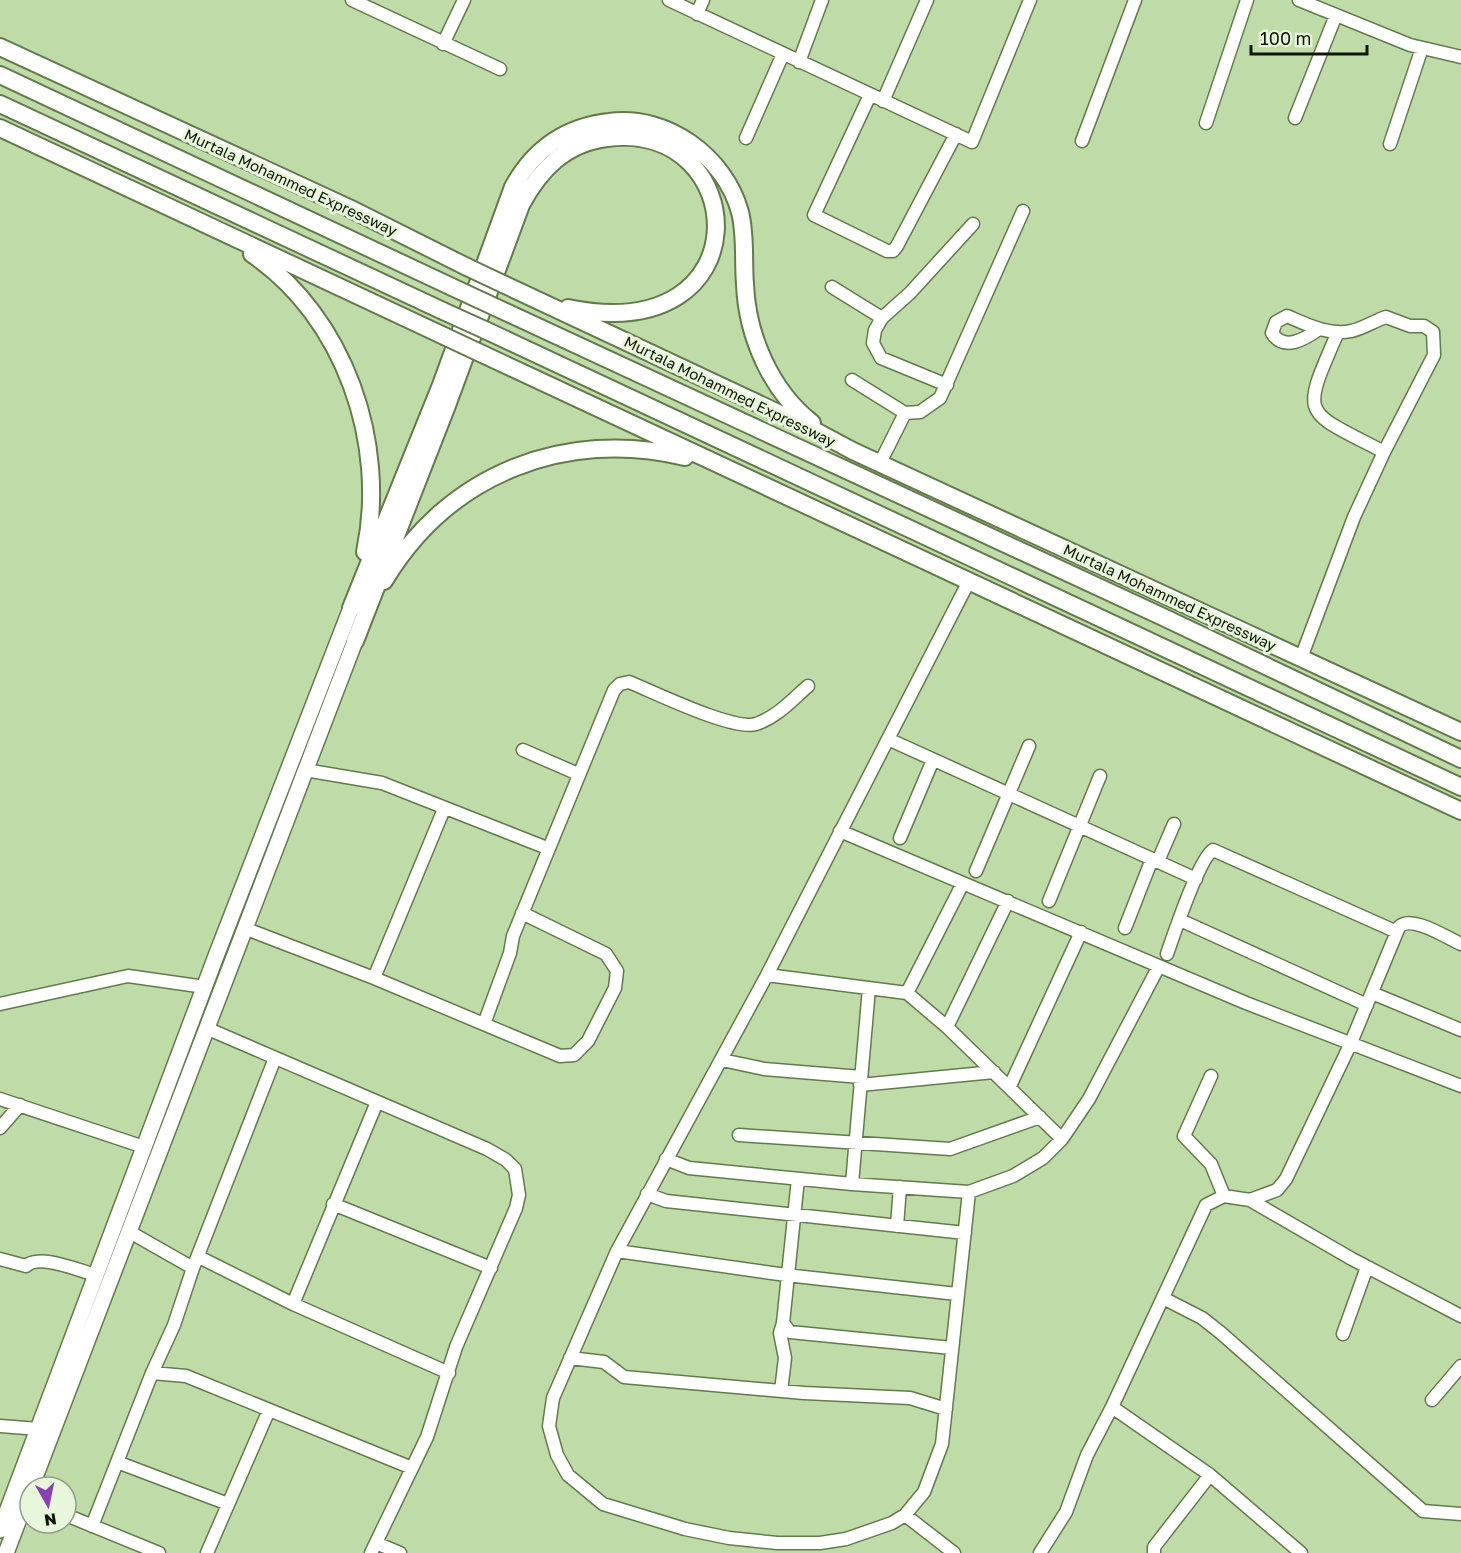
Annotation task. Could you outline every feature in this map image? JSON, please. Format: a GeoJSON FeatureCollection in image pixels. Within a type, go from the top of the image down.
{"type":"FeatureCollection","features":[{"type":"Feature","properties":{"kind":"highway","name":"Murtala Mohammed Expressway"},"geometry":{"type":"LineString","coordinates":[[0,47],[349,208],[467,267],[808,427],[853,451],[1461,732]]}},
{"type":"Feature","properties":{"kind":"highway","name":"Murtala Mohammed Expressway"},"geometry":{"type":"LineString","coordinates":[[0,75],[1162,617],[1307,688],[1461,759]]}},
{"type":"Feature","properties":{"kind":"highway"},"geometry":{"type":"LineString","coordinates":[[0,104],[1461,787]]}},
{"type":"Feature","properties":{"kind":"highway"},"geometry":{"type":"LineString","coordinates":[[351,608],[441,385],[513,187],[537,152],[575,129],[615,121],[654,125],[686,140],[713,164],[725,179],[740,211],[747,309],[768,369],[779,387],[807,419],[853,451]]}},
{"type":"Feature","properties":{"kind":"highway"},"geometry":{"type":"LineString","coordinates":[[0,128],[1455,808]]}},
{"type":"Feature","properties":{"kind":"highway"},"geometry":{"type":"LineString","coordinates":[[355,641],[446,408],[521,205],[537,177],[556,159],[582,144],[620,137],[643,139],[668,148],[692,165],[701,176],[713,202],[716,233],[708,263],[694,284],[684,292],[658,306],[625,312],[578,310],[532,297]]}},
{"type":"Feature","properties":{"kind":"highway"},"geometry":{"type":"LineString","coordinates":[[232,237],[279,275],[315,318],[331,342],[357,399],[371,459],[372,489],[366,543],[351,608]]}},
{"type":"Feature","properties":{"kind":"highway"},"geometry":{"type":"LineString","coordinates":[[355,641],[387,577],[423,531],[464,494],[503,472],[556,454],[606,448],[662,452],[730,471]]}},
{"type":"Feature","properties":{"kind":"highway"},"geometry":{"type":"LineString","coordinates":[[1102,565],[1162,617]]}},
{"type":"Feature","properties":{"kind":"highway"},"geometry":{"type":"LineString","coordinates":[[1143,661],[1235,680]]}},
{"type":"Feature","properties":{"kind":"highway"},"geometry":{"type":"LineString","coordinates":[[1307,688],[1400,704]]}},
{"type":"Feature","properties":{"kind":"highway"},"geometry":{"type":"LineString","coordinates":[[1385,751],[1455,808]]}},
{"type":"Feature","properties":{"kind":"main road"},"geometry":{"type":"LineString","coordinates":[[0,1530],[204,987],[351,608]]}},
{"type":"Feature","properties":{"kind":"main road"},"geometry":{"type":"LineString","coordinates":[[36,1475],[355,641]]}},
{"type":"Feature","properties":{"kind":"main road"},"geometry":{"type":"LineString","coordinates":[[6,1553],[18,1522]]}},
{"type":"Feature","properties":{"kind":"street"},"geometry":{"type":"LineString","coordinates":[[354,0],[500,69]]}},
{"type":"Feature","properties":{"kind":"street"},"geometry":{"type":"LineString","coordinates":[[443,44],[464,0]]}},
{"type":"Feature","properties":{"kind":"street"},"geometry":{"type":"LineString","coordinates":[[669,0],[972,142],[1030,0]]}},
{"type":"Feature","properties":{"kind":"street"},"geometry":{"type":"LineString","coordinates":[[697,14],[703,0]]}},
{"type":"Feature","properties":{"kind":"street"},"geometry":{"type":"LineString","coordinates":[[798,62],[822,0]]}},
{"type":"Feature","properties":{"kind":"street"},"geometry":{"type":"LineString","coordinates":[[883,101],[927,0]]}},
{"type":"Feature","properties":{"kind":"street"},"geometry":{"type":"LineString","coordinates":[[1082,141],[1135,0]]}},
{"type":"Feature","properties":{"kind":"street"},"geometry":{"type":"LineString","coordinates":[[1206,123],[1247,0]]}},
{"type":"Feature","properties":{"kind":"street"},"geometry":{"type":"LineString","coordinates":[[1299,0],[1422,48],[1461,57]]}},
{"type":"Feature","properties":{"kind":"street"},"geometry":{"type":"LineString","coordinates":[[1294,118],[1336,15]]}},
{"type":"Feature","properties":{"kind":"street"},"geometry":{"type":"LineString","coordinates":[[1390,144],[1422,48]]}},
{"type":"Feature","properties":{"kind":"street"},"geometry":{"type":"LineString","coordinates":[[746,138],[783,54]]}},
{"type":"Feature","properties":{"kind":"street"},"geometry":{"type":"LineString","coordinates":[[870,95],[814,214],[878,247],[893,251],[897,246],[956,134]]}},
{"type":"Feature","properties":{"kind":"street"},"geometry":{"type":"LineString","coordinates":[[852,380],[905,413],[920,412],[932,406],[947,385],[959,352],[1023,211]]}},
{"type":"Feature","properties":{"kind":"street"},"geometry":{"type":"LineString","coordinates":[[947,385],[881,358],[873,343],[875,330],[882,318],[910,293],[973,224]]}},
{"type":"Feature","properties":{"kind":"street"},"geometry":{"type":"LineString","coordinates":[[832,287],[882,318]]}},
{"type":"Feature","properties":{"kind":"street"},"geometry":{"type":"LineString","coordinates":[[1301,658],[1354,517],[1384,452],[1434,355],[1433,332],[1424,326],[1410,326],[1386,317],[1352,331],[1338,332],[1319,329]]}},
{"type":"Feature","properties":{"kind":"street"},"geometry":{"type":"LineString","coordinates":[[1338,332],[1314,388],[1313,403],[1326,423],[1384,452]]}},
{"type":"Feature","properties":{"kind":"street"},"geometry":{"type":"LineString","coordinates":[[880,463],[905,413]]}},
{"type":"Feature","properties":{"kind":"street"},"geometry":{"type":"LineString","coordinates":[[969,581],[722,1060],[617,1251],[553,1398],[549,1426],[552,1441],[568,1475],[603,1504],[685,1529],[729,1538],[777,1543],[820,1543],[846,1539],[892,1523],[905,1515],[924,1492],[938,1458],[946,1409],[969,1192]]}},
{"type":"Feature","properties":{"kind":"street"},"geometry":{"type":"LineString","coordinates":[[484,1024],[522,914],[614,690],[620,684],[629,682],[707,714],[744,726],[753,725],[776,714],[808,686]]}},
{"type":"Feature","properties":{"kind":"street"},"geometry":{"type":"LineString","coordinates":[[888,739],[1196,879]]}},
{"type":"Feature","properties":{"kind":"street"},"geometry":{"type":"LineString","coordinates":[[976,871],[1029,746]]}},
{"type":"Feature","properties":{"kind":"street"},"geometry":{"type":"LineString","coordinates":[[523,750],[578,774]]}},
{"type":"Feature","properties":{"kind":"street"},"geometry":{"type":"LineString","coordinates":[[900,838],[933,759]]}},
{"type":"Feature","properties":{"kind":"street"},"geometry":{"type":"LineString","coordinates":[[305,770],[382,783],[548,848]]}},
{"type":"Feature","properties":{"kind":"street"},"geometry":{"type":"LineString","coordinates":[[1049,900],[1100,776]]}},
{"type":"Feature","properties":{"kind":"street"},"geometry":{"type":"LineString","coordinates":[[374,978],[444,809]]}},
{"type":"Feature","properties":{"kind":"street"},"geometry":{"type":"LineString","coordinates":[[1125,928],[1155,860],[1174,824]]}},
{"type":"Feature","properties":{"kind":"street"},"geometry":{"type":"LineString","coordinates":[[840,831],[1350,1045],[1461,1086]]}},
{"type":"Feature","properties":{"kind":"street"},"geometry":{"type":"LineString","coordinates":[[1167,954],[1196,879],[1210,852],[1217,851],[1397,932]]}},
{"type":"Feature","properties":{"kind":"street"},"geometry":{"type":"LineString","coordinates":[[907,993],[963,883]]}},
{"type":"Feature","properties":{"kind":"street"},"geometry":{"type":"LineString","coordinates":[[948,1027],[1008,902]]}},
{"type":"Feature","properties":{"kind":"street"},"geometry":{"type":"LineString","coordinates":[[244,928],[374,978],[560,1056],[574,1055],[588,1041],[615,988],[617,971],[606,954],[522,914]]}},
{"type":"Feature","properties":{"kind":"street"},"geometry":{"type":"LineString","coordinates":[[1180,920],[1369,999],[1461,1030]]}},
{"type":"Feature","properties":{"kind":"street"},"geometry":{"type":"LineString","coordinates":[[1250,1200],[1277,1190],[1286,1179],[1350,1045],[1402,924],[1417,923],[1461,944]]}},
{"type":"Feature","properties":{"kind":"street"},"geometry":{"type":"LineString","coordinates":[[1010,1086],[1081,932]]}},
{"type":"Feature","properties":{"kind":"street"},"geometry":{"type":"LineString","coordinates":[[666,1159],[677,1166],[689,1168],[852,1184],[969,1192],[1028,1168],[1053,1150],[1089,1099],[1160,966]]}},
{"type":"Feature","properties":{"kind":"street"},"geometry":{"type":"LineString","coordinates":[[766,975],[907,993],[948,1027],[1062,1139]]}},
{"type":"Feature","properties":{"kind":"street"},"geometry":{"type":"LineString","coordinates":[[0,1004],[128,976],[204,987]]}},
{"type":"Feature","properties":{"kind":"street"},"geometry":{"type":"LineString","coordinates":[[852,1184],[869,988]]}},
{"type":"Feature","properties":{"kind":"street"},"geometry":{"type":"LineString","coordinates":[[206,1028],[487,1149],[506,1160],[515,1169],[519,1195],[516,1208],[456,1347],[439,1406],[374,1548],[400,1553]]}},
{"type":"Feature","properties":{"kind":"street"},"geometry":{"type":"LineString","coordinates":[[92,1526],[152,1373],[174,1325],[193,1268],[275,1058]]}},
{"type":"Feature","properties":{"kind":"street"},"geometry":{"type":"LineString","coordinates":[[722,1060],[764,1069],[860,1081],[994,1072]]}},
{"type":"Feature","properties":{"kind":"street"},"geometry":{"type":"LineString","coordinates":[[1211,1076],[1184,1136],[1211,1164],[1224,1196]]}},
{"type":"Feature","properties":{"kind":"street"},"geometry":{"type":"LineString","coordinates":[[0,1099],[144,1147]]}},
{"type":"Feature","properties":{"kind":"street"},"geometry":{"type":"LineString","coordinates":[[293,1304],[377,1102]]}},
{"type":"Feature","properties":{"kind":"street"},"geometry":{"type":"LineString","coordinates":[[0,1128],[20,1105]]}},
{"type":"Feature","properties":{"kind":"street"},"geometry":{"type":"LineString","coordinates":[[739,1135],[959,1148],[1040,1117]]}},
{"type":"Feature","properties":{"kind":"street"},"geometry":{"type":"LineString","coordinates":[[781,1391],[785,1358],[780,1333],[783,1323],[786,1275],[798,1179]]}},
{"type":"Feature","properties":{"kind":"street"},"geometry":{"type":"LineString","coordinates":[[897,1226],[900,1187]]}},
{"type":"Feature","properties":{"kind":"street"},"geometry":{"type":"LineString","coordinates":[[647,1194],[666,1202],[964,1233]]}},
{"type":"Feature","properties":{"kind":"street"},"geometry":{"type":"LineString","coordinates":[[1040,1553],[1066,1512],[1088,1455],[1206,1205],[1224,1196],[1250,1200],[1367,1267],[1461,1316]]}},
{"type":"Feature","properties":{"kind":"street"},"geometry":{"type":"LineString","coordinates":[[333,1204],[491,1268]]}},
{"type":"Feature","properties":{"kind":"street"},"geometry":{"type":"LineString","coordinates":[[128,1231],[193,1268]]}},
{"type":"Feature","properties":{"kind":"street"},"geometry":{"type":"LineString","coordinates":[[617,1251],[786,1275],[957,1294]]}},
{"type":"Feature","properties":{"kind":"street"},"geometry":{"type":"LineString","coordinates":[[199,1257],[293,1304],[449,1373]]}},
{"type":"Feature","properties":{"kind":"street"},"geometry":{"type":"LineString","coordinates":[[0,1259],[27,1266],[31,1262],[42,1260],[96,1275]]}},
{"type":"Feature","properties":{"kind":"street"},"geometry":{"type":"LineString","coordinates":[[1343,1334],[1367,1267]]}},
{"type":"Feature","properties":{"kind":"street"},"geometry":{"type":"LineString","coordinates":[[1163,1298],[1203,1318],[1423,1511],[1461,1514]]}},
{"type":"Feature","properties":{"kind":"street"},"geometry":{"type":"LineString","coordinates":[[783,1323],[790,1332],[952,1348]]}},
{"type":"Feature","properties":{"kind":"street"},"geometry":{"type":"LineString","coordinates":[[570,1358],[604,1362],[624,1377],[781,1391],[910,1398],[946,1409]]}},
{"type":"Feature","properties":{"kind":"street"},"geometry":{"type":"LineString","coordinates":[[1432,1400],[1461,1366]]}},
{"type":"Feature","properties":{"kind":"street"},"geometry":{"type":"LineString","coordinates":[[152,1373],[186,1376],[412,1468]]}},
{"type":"Feature","properties":{"kind":"street"},"geometry":{"type":"LineString","coordinates":[[1112,1407],[1210,1475],[1301,1553]]}},
{"type":"Feature","properties":{"kind":"street"},"geometry":{"type":"LineString","coordinates":[[207,1553],[269,1410]]}},
{"type":"Feature","properties":{"kind":"street"},"geometry":{"type":"LineString","coordinates":[[0,1426],[39,1429]]}},
{"type":"Feature","properties":{"kind":"street"},"geometry":{"type":"LineString","coordinates":[[117,1461],[228,1504]]}},
{"type":"Feature","properties":{"kind":"street"},"geometry":{"type":"LineString","coordinates":[[1154,1553],[1154,1547],[1210,1475]]}},
{"type":"Feature","properties":{"kind":"street"},"geometry":{"type":"LineString","coordinates":[[905,1515],[954,1553]]}},
{"type":"Feature","properties":{"kind":"street"},"geometry":{"type":"LineString","coordinates":[[78,1520],[159,1553]]}}]}
